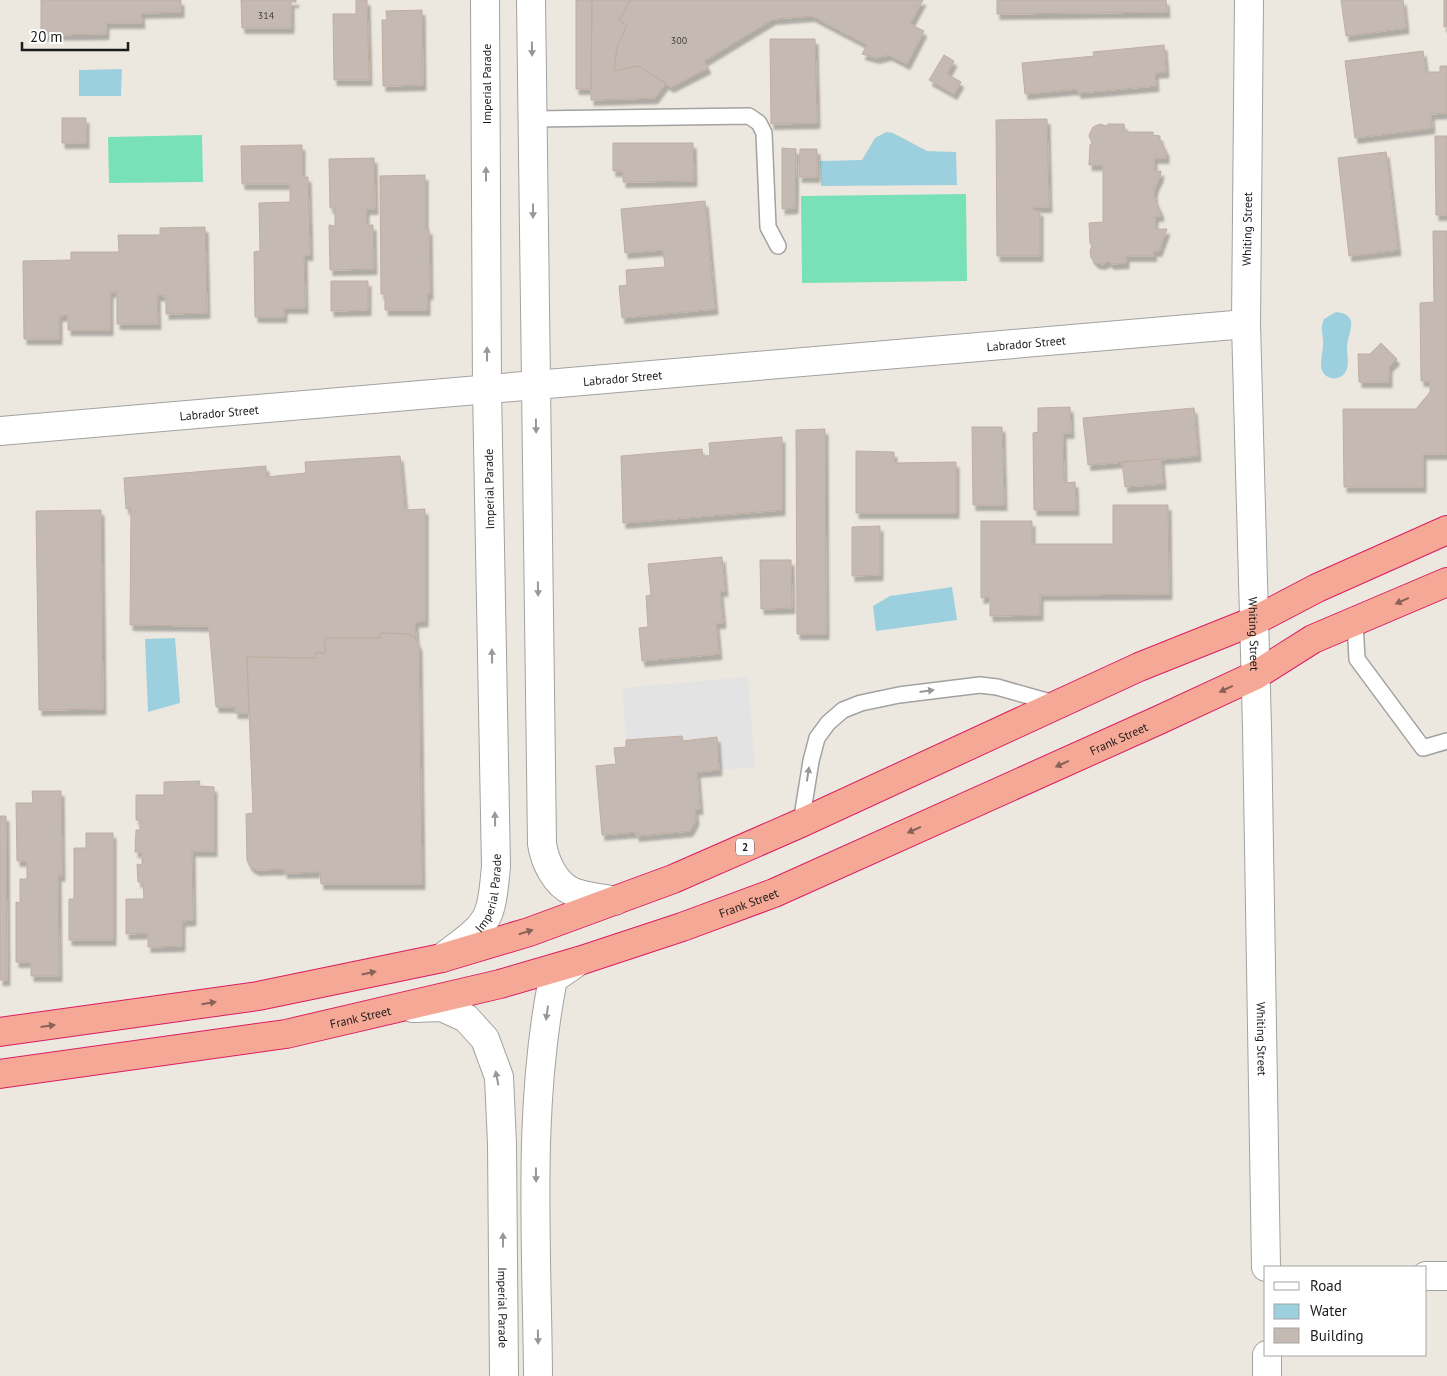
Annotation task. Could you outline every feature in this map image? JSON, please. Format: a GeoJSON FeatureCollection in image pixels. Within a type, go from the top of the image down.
{"type":"FeatureCollection","features":[{"type":"Feature","properties":{"kind":"highway","name":"2"},"geometry":{"type":"LineString","coordinates":[[0,1032],[258,996],[442,958],[529,932],[673,879],[1139,667],[1254,621],[1317,588],[1447,530]]}},
{"type":"Feature","properties":{"kind":"highway","name":"Frank Street"},"geometry":{"type":"LineString","coordinates":[[0,1074],[286,1034],[500,984],[580,961],[682,927],[774,893],[1256,675],[1313,639],[1447,582]]}},
{"type":"Feature","properties":{"kind":"street","name":"Imperial Parade"},"geometry":{"type":"LineString","coordinates":[[442,958],[477,929],[487,915],[491,905],[496,867],[487,388],[485,0]]}},
{"type":"Feature","properties":{"kind":"street"},"geometry":{"type":"LineString","coordinates":[[531,0],[542,844],[550,869],[572,892],[615,901]]}},
{"type":"Feature","properties":{"kind":"street","name":"Whiting Street"},"geometry":{"type":"LineString","coordinates":[[1249,0],[1246,324],[1256,675],[1266,1266]]}},
{"type":"Feature","properties":{"kind":"street","name":"Labrador Street"},"geometry":{"type":"LineString","coordinates":[[0,431],[1246,324]]}},
{"type":"Feature","properties":{"kind":"street"},"geometry":{"type":"LineString","coordinates":[[538,1376],[535,1129],[546,1023],[553,979],[580,961]]}},
{"type":"Feature","properties":{"kind":"street","name":"Imperial Parade"},"geometry":{"type":"LineString","coordinates":[[400,1008],[442,1007],[466,1018],[485,1039],[499,1077],[502,1144],[504,1376]]}},
{"type":"Feature","properties":{"kind":"street"},"geometry":{"type":"LineString","coordinates":[[1427,1276],[1447,1276]]}},
{"type":"Feature","properties":{"kind":"street"},"geometry":{"type":"LineString","coordinates":[[1266,1356],[1266,1376]]}},
{"type":"Feature","properties":{"kind":"lane"},"geometry":{"type":"LineString","coordinates":[[533,119],[749,116],[759,123],[764,134],[768,228],[778,246]]}},
{"type":"Feature","properties":{"kind":"lane"},"geometry":{"type":"LineString","coordinates":[[1355,622],[1357,659],[1423,748],[1447,741]]}},
{"type":"Feature","properties":{"kind":"lane"},"geometry":{"type":"LineString","coordinates":[[801,822],[811,760],[817,738],[828,722],[843,710],[861,703],[898,695],[980,685],[1060,704]]}},
{"type":"Feature","properties":{"kind":"green space"},"geometry":{"type":"Polygon","coordinates":[[[202,135],[203,182],[109,183],[108,137],[202,135]]]}},
{"type":"Feature","properties":{"kind":"green space"},"geometry":{"type":"Polygon","coordinates":[[[966,194],[967,281],[802,283],[801,196],[966,194]]]}},
{"type":"Feature","properties":{"kind":"shaded area"},"geometry":{"type":"Polygon","coordinates":[[[748,677],[755,767],[719,770],[716,738],[683,741],[682,736],[626,740],[622,688],[748,677]]]}},
{"type":"Feature","properties":{"kind":"water"},"geometry":{"type":"Polygon","coordinates":[[[122,69],[121,96],[79,96],[79,70],[122,69]]]}},
{"type":"Feature","properties":{"kind":"water"},"geometry":{"type":"Polygon","coordinates":[[[886,132],[893,133],[927,151],[956,152],[957,185],[821,186],[820,161],[862,160],[875,138],[886,132]]]}},
{"type":"Feature","properties":{"kind":"water"},"geometry":{"type":"Polygon","coordinates":[[[1336,312],[1348,316],[1351,320],[1351,325],[1347,347],[1347,370],[1338,378],[1331,378],[1323,373],[1321,368],[1322,329],[1324,319],[1336,312]]]}},
{"type":"Feature","properties":{"kind":"water"},"geometry":{"type":"Polygon","coordinates":[[[952,587],[957,620],[876,631],[873,606],[890,596],[952,587]]]}},
{"type":"Feature","properties":{"kind":"water"},"geometry":{"type":"Polygon","coordinates":[[[175,638],[180,703],[148,712],[145,639],[175,638]]]}},
{"type":"Feature","properties":{"kind":"building"},"geometry":{"type":"Polygon","coordinates":[[[41,0],[181,0],[181,12],[141,13],[142,23],[106,23],[106,34],[41,35],[41,0]]]}},
{"type":"Feature","properties":{"kind":"building"},"geometry":{"type":"Polygon","coordinates":[[[241,0],[296,0],[296,2],[291,2],[291,28],[242,28],[241,0]]]}},
{"type":"Feature","properties":{"kind":"building"},"geometry":{"type":"Polygon","coordinates":[[[356,0],[367,0],[369,80],[334,80],[333,14],[356,14],[356,0]]]}},
{"type":"Feature","properties":{"kind":"building"},"geometry":{"type":"Polygon","coordinates":[[[576,0],[592,0],[591,89],[576,89],[576,0]]]}},
{"type":"Feature","properties":{"kind":"building"},"geometry":{"type":"Polygon","coordinates":[[[592,0],[630,0],[619,21],[627,25],[617,47],[614,71],[638,66],[666,83],[655,98],[591,100],[592,0]]]}},
{"type":"Feature","properties":{"kind":"building"},"geometry":{"type":"Polygon","coordinates":[[[630,0],[923,0],[910,24],[924,31],[907,64],[889,55],[876,58],[862,54],[867,45],[812,16],[773,19],[704,61],[708,68],[671,87],[638,66],[614,71],[617,47],[627,25],[619,21],[630,0]]]}},
{"type":"Feature","properties":{"kind":"building"},"geometry":{"type":"Polygon","coordinates":[[[997,0],[1166,0],[1167,12],[997,14],[997,0]]]}},
{"type":"Feature","properties":{"kind":"building"},"geometry":{"type":"Polygon","coordinates":[[[1341,0],[1403,0],[1406,28],[1346,36],[1341,0]]]}},
{"type":"Feature","properties":{"kind":"building"},"geometry":{"type":"Polygon","coordinates":[[[1444,0],[1447,0],[1447,26],[1444,27],[1444,0]]]}},
{"type":"Feature","properties":{"kind":"building"},"geometry":{"type":"Polygon","coordinates":[[[422,10],[423,85],[383,86],[382,20],[387,20],[386,11],[422,10]]]}},
{"type":"Feature","properties":{"kind":"building"},"geometry":{"type":"Polygon","coordinates":[[[770,39],[815,39],[817,123],[771,124],[770,39]]]}},
{"type":"Feature","properties":{"kind":"building"},"geometry":{"type":"Polygon","coordinates":[[[1164,45],[1166,72],[1155,73],[1156,86],[1078,93],[1077,89],[1025,94],[1022,63],[1094,56],[1093,52],[1164,45]]]}},
{"type":"Feature","properties":{"kind":"building"},"geometry":{"type":"Polygon","coordinates":[[[1423,51],[1426,72],[1440,72],[1440,66],[1447,66],[1447,113],[1431,114],[1432,128],[1355,138],[1345,61],[1423,51]]]}},
{"type":"Feature","properties":{"kind":"building"},"geometry":{"type":"Polygon","coordinates":[[[944,55],[954,61],[947,74],[961,82],[954,94],[929,80],[944,55]]]}},
{"type":"Feature","properties":{"kind":"building"},"geometry":{"type":"Polygon","coordinates":[[[62,118],[86,118],[86,143],[62,143],[62,118]]]}},
{"type":"Feature","properties":{"kind":"building"},"geometry":{"type":"Polygon","coordinates":[[[1047,119],[1049,207],[1032,207],[1032,210],[1040,211],[1040,256],[997,256],[996,120],[1047,119]]]}},
{"type":"Feature","properties":{"kind":"building"},"geometry":{"type":"Polygon","coordinates":[[[1100,124],[1106,126],[1108,124],[1124,124],[1125,132],[1153,132],[1153,135],[1160,136],[1166,151],[1166,158],[1154,158],[1154,171],[1161,171],[1154,194],[1161,216],[1155,216],[1155,229],[1167,229],[1159,251],[1153,251],[1154,256],[1126,256],[1126,263],[1111,264],[1108,261],[1103,264],[1096,263],[1091,258],[1090,251],[1092,246],[1090,243],[1089,223],[1103,222],[1103,165],[1089,165],[1090,145],[1092,143],[1089,136],[1093,127],[1100,124]]]}},
{"type":"Feature","properties":{"kind":"building"},"geometry":{"type":"Polygon","coordinates":[[[1435,136],[1447,136],[1447,215],[1436,215],[1435,136]]]}},
{"type":"Feature","properties":{"kind":"building"},"geometry":{"type":"Polygon","coordinates":[[[613,143],[693,143],[694,181],[623,182],[623,171],[613,171],[613,143]]]}},
{"type":"Feature","properties":{"kind":"building"},"geometry":{"type":"Polygon","coordinates":[[[302,145],[302,177],[308,177],[310,255],[304,255],[305,308],[284,308],[284,317],[255,317],[254,252],[260,251],[259,203],[290,202],[290,184],[242,184],[241,146],[302,145]]]}},
{"type":"Feature","properties":{"kind":"building"},"geometry":{"type":"Polygon","coordinates":[[[782,148],[796,149],[795,208],[782,209],[782,148]]]}},
{"type":"Feature","properties":{"kind":"building"},"geometry":{"type":"Polygon","coordinates":[[[800,149],[817,149],[817,177],[799,177],[800,149]]]}},
{"type":"Feature","properties":{"kind":"building"},"geometry":{"type":"Polygon","coordinates":[[[1386,152],[1398,250],[1349,256],[1338,158],[1386,152]]]}},
{"type":"Feature","properties":{"kind":"building"},"geometry":{"type":"Polygon","coordinates":[[[374,158],[375,209],[366,209],[366,225],[373,225],[374,269],[330,270],[329,225],[335,226],[335,208],[330,208],[329,159],[374,158]]]}},
{"type":"Feature","properties":{"kind":"building"},"geometry":{"type":"Polygon","coordinates":[[[425,175],[425,229],[429,229],[430,294],[427,294],[427,310],[385,310],[385,294],[381,294],[380,176],[425,175]]]}},
{"type":"Feature","properties":{"kind":"building"},"geometry":{"type":"Polygon","coordinates":[[[705,201],[715,309],[622,318],[619,286],[627,285],[626,270],[665,267],[663,250],[625,253],[621,209],[705,201]]]}},
{"type":"Feature","properties":{"kind":"building"},"geometry":{"type":"Polygon","coordinates":[[[205,227],[207,313],[166,314],[166,296],[157,295],[158,324],[117,324],[117,292],[110,292],[110,330],[68,330],[68,315],[59,316],[59,339],[24,339],[23,261],[71,260],[71,252],[119,252],[118,235],[160,235],[160,228],[205,227]]]}},
{"type":"Feature","properties":{"kind":"building"},"geometry":{"type":"Polygon","coordinates":[[[1433,231],[1447,231],[1447,454],[1423,454],[1423,487],[1344,487],[1343,409],[1416,409],[1430,392],[1430,381],[1421,381],[1420,303],[1434,302],[1433,231]]]}},
{"type":"Feature","properties":{"kind":"building"},"geometry":{"type":"Polygon","coordinates":[[[331,281],[368,281],[368,310],[331,311],[331,281]]]}},
{"type":"Feature","properties":{"kind":"building"},"geometry":{"type":"Polygon","coordinates":[[[1381,343],[1397,359],[1389,367],[1389,382],[1359,382],[1358,354],[1370,354],[1381,343]]]}},
{"type":"Feature","properties":{"kind":"building"},"geometry":{"type":"Polygon","coordinates":[[[1070,407],[1071,433],[1063,433],[1064,483],[1075,482],[1076,510],[1034,510],[1033,433],[1038,432],[1038,408],[1070,407]]]}},
{"type":"Feature","properties":{"kind":"building"},"geometry":{"type":"Polygon","coordinates":[[[1194,408],[1198,456],[1088,465],[1083,418],[1194,408]]]}},
{"type":"Feature","properties":{"kind":"building"},"geometry":{"type":"Polygon","coordinates":[[[972,427],[1002,427],[1004,505],[973,505],[972,427]]]}},
{"type":"Feature","properties":{"kind":"building"},"geometry":{"type":"Polygon","coordinates":[[[825,429],[826,634],[797,634],[796,430],[825,429]]]}},
{"type":"Feature","properties":{"kind":"building"},"geometry":{"type":"Polygon","coordinates":[[[782,437],[782,510],[623,523],[621,456],[702,449],[703,457],[710,455],[709,443],[782,437]]]}},
{"type":"Feature","properties":{"kind":"building"},"geometry":{"type":"Polygon","coordinates":[[[856,451],[894,452],[894,463],[956,462],[956,513],[856,513],[856,451]]]}},
{"type":"Feature","properties":{"kind":"building"},"geometry":{"type":"Polygon","coordinates":[[[400,456],[405,510],[425,509],[425,621],[415,622],[416,639],[409,634],[381,633],[380,638],[325,638],[325,653],[315,653],[316,658],[247,657],[249,713],[235,713],[235,707],[216,707],[209,626],[130,625],[131,508],[126,509],[124,478],[266,466],[266,477],[306,473],[305,462],[400,456]]]}},
{"type":"Feature","properties":{"kind":"building"},"geometry":{"type":"Polygon","coordinates":[[[1161,459],[1163,484],[1125,487],[1122,462],[1161,459]]]}},
{"type":"Feature","properties":{"kind":"building"},"geometry":{"type":"Polygon","coordinates":[[[1113,505],[1168,505],[1169,594],[1040,595],[1040,615],[990,616],[990,597],[981,598],[981,521],[1032,521],[1032,544],[1113,544],[1113,505]]]}},
{"type":"Feature","properties":{"kind":"building"},"geometry":{"type":"Polygon","coordinates":[[[101,510],[103,709],[39,710],[36,511],[101,510]]]}},
{"type":"Feature","properties":{"kind":"building"},"geometry":{"type":"Polygon","coordinates":[[[880,526],[880,575],[852,576],[852,527],[880,526]]]}},
{"type":"Feature","properties":{"kind":"building"},"geometry":{"type":"Polygon","coordinates":[[[722,557],[725,591],[720,591],[723,623],[716,623],[719,654],[642,661],[639,628],[648,627],[646,596],[651,595],[648,564],[722,557]]]}},
{"type":"Feature","properties":{"kind":"building"},"geometry":{"type":"Polygon","coordinates":[[[760,560],[791,560],[792,608],[761,609],[760,560]]]}},
{"type":"Feature","properties":{"kind":"building"},"geometry":{"type":"Polygon","coordinates":[[[381,633],[409,634],[416,639],[419,646],[422,884],[321,884],[320,872],[284,873],[285,869],[257,870],[252,868],[247,860],[246,814],[253,813],[247,657],[316,658],[315,653],[325,653],[325,638],[380,638],[381,633]]]}},
{"type":"Feature","properties":{"kind":"building"},"geometry":{"type":"Polygon","coordinates":[[[682,736],[683,741],[717,737],[719,770],[697,772],[700,809],[695,809],[696,820],[690,831],[636,836],[636,832],[602,835],[596,766],[616,764],[614,748],[626,747],[626,740],[682,736]]]}},
{"type":"Feature","properties":{"kind":"building"},"geometry":{"type":"Polygon","coordinates":[[[200,781],[199,786],[214,787],[214,851],[192,851],[193,920],[182,921],[182,946],[148,947],[148,933],[126,934],[126,899],[144,899],[143,882],[138,882],[137,864],[142,865],[142,852],[135,852],[136,830],[140,830],[140,820],[136,820],[136,795],[164,795],[164,782],[200,781]]]}},
{"type":"Feature","properties":{"kind":"building"},"geometry":{"type":"Polygon","coordinates":[[[32,791],[61,791],[62,876],[58,875],[59,976],[31,976],[31,962],[16,962],[16,902],[20,903],[20,879],[27,879],[27,861],[17,861],[16,803],[33,803],[32,791]]]}},
{"type":"Feature","properties":{"kind":"building"},"geometry":{"type":"Polygon","coordinates":[[[0,816],[6,816],[7,980],[0,980],[0,816]]]}},
{"type":"Feature","properties":{"kind":"building"},"geometry":{"type":"Polygon","coordinates":[[[86,833],[113,833],[113,940],[69,940],[69,899],[74,899],[74,848],[86,848],[86,833]]]}}]}
